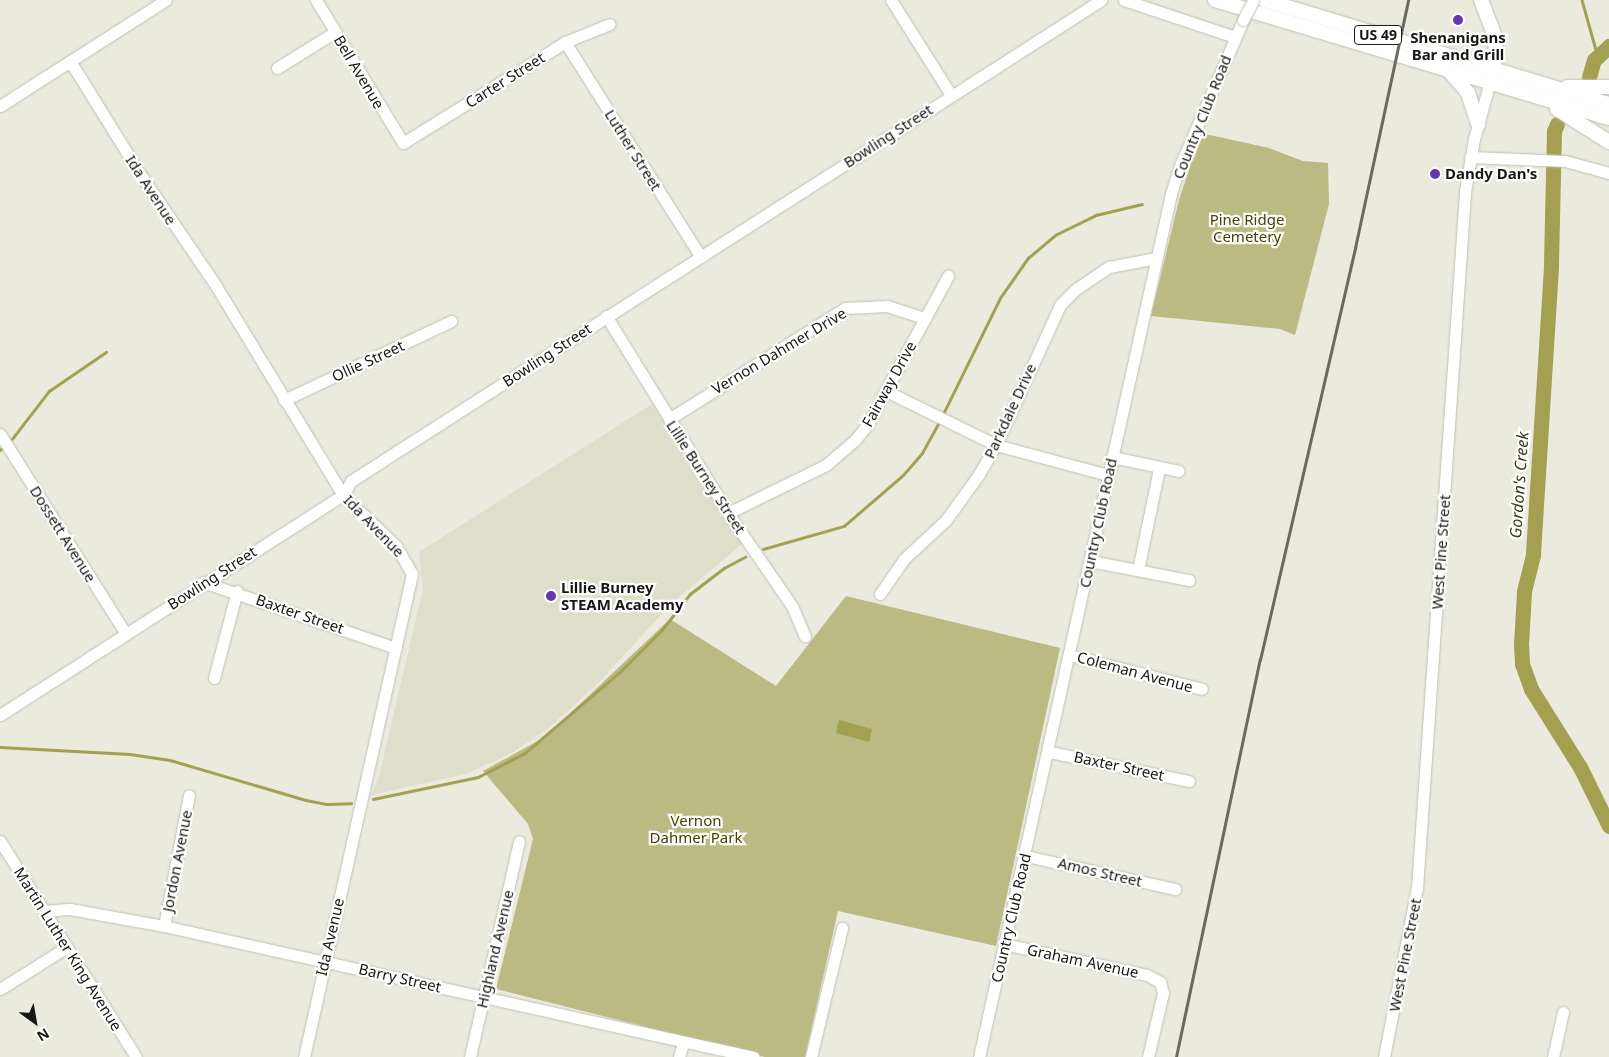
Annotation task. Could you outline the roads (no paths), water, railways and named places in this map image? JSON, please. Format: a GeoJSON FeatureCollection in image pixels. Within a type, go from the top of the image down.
{"type":"FeatureCollection","features":[{"type":"Feature","properties":{"kind":"main road","name":"US 49"},"geometry":{"type":"LineString","coordinates":[[1214,0],[1448,70],[1550,86],[1609,104]]}},
{"type":"Feature","properties":{"kind":"main road","name":"US 49"},"geometry":{"type":"LineString","coordinates":[[1264,0],[1492,76],[1539,98],[1609,118]]}},
{"type":"Feature","properties":{"kind":"main road","name":"West Pine Street"},"geometry":{"type":"LineString","coordinates":[[1481,0],[1497,48],[1492,76]]}},
{"type":"Feature","properties":{"kind":"main road"},"geometry":{"type":"LineString","coordinates":[[1448,70],[1468,93],[1478,124]]}},
{"type":"Feature","properties":{"kind":"main road"},"geometry":{"type":"LineString","coordinates":[[1550,86],[1609,87]]}},
{"type":"Feature","properties":{"kind":"main road"},"geometry":{"type":"LineString","coordinates":[[1539,98],[1609,142]]}},
{"type":"Feature","properties":{"kind":"street"},"geometry":{"type":"LineString","coordinates":[[0,106],[166,0]]}},
{"type":"Feature","properties":{"kind":"street","name":"Bell Avenue"},"geometry":{"type":"LineString","coordinates":[[316,0],[403,144]]}},
{"type":"Feature","properties":{"kind":"street"},"geometry":{"type":"LineString","coordinates":[[891,0],[951,95]]}},
{"type":"Feature","properties":{"kind":"street","name":"Bowling Street"},"geometry":{"type":"LineString","coordinates":[[0,715],[203,582],[343,495],[351,480],[1101,0]]}},
{"type":"Feature","properties":{"kind":"street"},"geometry":{"type":"LineString","coordinates":[[1124,0],[1235,37]]}},
{"type":"Feature","properties":{"kind":"street","name":"Country Club Road"},"geometry":{"type":"LineString","coordinates":[[979,1057],[1050,752],[1069,655],[1156,258],[1179,168],[1235,37],[1253,0]]}},
{"type":"Feature","properties":{"kind":"street","name":"Carter Street"},"geometry":{"type":"LineString","coordinates":[[403,144],[565,42],[610,24]]}},
{"type":"Feature","properties":{"kind":"street"},"geometry":{"type":"LineString","coordinates":[[277,68],[335,32]]}},
{"type":"Feature","properties":{"kind":"street","name":"Luther Street"},"geometry":{"type":"LineString","coordinates":[[565,42],[700,257]]}},
{"type":"Feature","properties":{"kind":"street","name":"Ida Avenue"},"geometry":{"type":"LineString","coordinates":[[70,61],[140,174],[216,286],[343,495],[396,546],[411,569],[412,581],[304,1057]]}},
{"type":"Feature","properties":{"kind":"street","name":"West Pine Street"},"geometry":{"type":"LineString","coordinates":[[1384,1057],[1417,888],[1463,219],[1470,156],[1492,76]]}},
{"type":"Feature","properties":{"kind":"street"},"geometry":{"type":"LineString","coordinates":[[1470,156],[1565,161],[1609,173]]}},
{"type":"Feature","properties":{"kind":"street","name":"Parkdale Drive"},"geometry":{"type":"LineString","coordinates":[[880,594],[904,559],[960,502],[996,445],[1060,305],[1076,288],[1109,267],[1156,258]]}},
{"type":"Feature","properties":{"kind":"street","name":"Fairway Drive"},"geometry":{"type":"LineString","coordinates":[[728,513],[842,454],[868,425],[948,276]]}},
{"type":"Feature","properties":{"kind":"street","name":"Vernon Dahmer Drive"},"geometry":{"type":"LineString","coordinates":[[669,419],[845,308],[887,306],[924,318]]}},
{"type":"Feature","properties":{"kind":"street","name":"Lillie Burney Street"},"geometry":{"type":"LineString","coordinates":[[606,316],[728,513],[792,606],[805,636]]}},
{"type":"Feature","properties":{"kind":"street","name":"Ollie Street"},"geometry":{"type":"LineString","coordinates":[[284,400],[451,321]]}},
{"type":"Feature","properties":{"kind":"street"},"geometry":{"type":"LineString","coordinates":[[886,391],[996,445],[1108,475]]}},
{"type":"Feature","properties":{"kind":"street","name":"Dossett Avenue"},"geometry":{"type":"LineString","coordinates":[[0,434],[126,634]]}},
{"type":"Feature","properties":{"kind":"street"},"geometry":{"type":"LineString","coordinates":[[1112,458],[1159,469],[1178,471]]}},
{"type":"Feature","properties":{"kind":"street"},"geometry":{"type":"LineString","coordinates":[[1138,570],[1159,469]]}},
{"type":"Feature","properties":{"kind":"street"},"geometry":{"type":"LineString","coordinates":[[1090,561],[1189,580]]}},
{"type":"Feature","properties":{"kind":"street","name":"Baxter Street"},"geometry":{"type":"LineString","coordinates":[[203,582],[237,591],[396,648]]}},
{"type":"Feature","properties":{"kind":"street"},"geometry":{"type":"LineString","coordinates":[[214,678],[237,591]]}},
{"type":"Feature","properties":{"kind":"street","name":"Coleman Avenue"},"geometry":{"type":"LineString","coordinates":[[1069,655],[1202,689]]}},
{"type":"Feature","properties":{"kind":"street","name":"Baxter Street"},"geometry":{"type":"LineString","coordinates":[[1050,752],[1188,781]]}},
{"type":"Feature","properties":{"kind":"street","name":"Jordon Avenue"},"geometry":{"type":"LineString","coordinates":[[164,926],[190,795]]}},
{"type":"Feature","properties":{"kind":"street","name":"Martin Luther King Avenue"},"geometry":{"type":"LineString","coordinates":[[0,841],[136,1057]]}},
{"type":"Feature","properties":{"kind":"street","name":"Highland Avenue"},"geometry":{"type":"LineString","coordinates":[[470,1057],[519,841]]}},
{"type":"Feature","properties":{"kind":"street","name":"Amos Street"},"geometry":{"type":"LineString","coordinates":[[1026,856],[1175,889]]}},
{"type":"Feature","properties":{"kind":"street","name":"Barry Street"},"geometry":{"type":"LineString","coordinates":[[45,911],[70,909],[164,926],[682,1043],[754,1057]]}},
{"type":"Feature","properties":{"kind":"street"},"geometry":{"type":"LineString","coordinates":[[811,1057],[842,928]]}},
{"type":"Feature","properties":{"kind":"street","name":"Graham Avenue"},"geometry":{"type":"LineString","coordinates":[[1004,944],[1147,975],[1160,982],[1164,993],[1148,1057]]}},
{"type":"Feature","properties":{"kind":"street"},"geometry":{"type":"LineString","coordinates":[[0,989],[67,947]]}},
{"type":"Feature","properties":{"kind":"street"},"geometry":{"type":"LineString","coordinates":[[1554,1057],[1563,1012]]}},
{"type":"Feature","properties":{"kind":"street"},"geometry":{"type":"LineString","coordinates":[[680,1057],[682,1043]]}},
{"type":"Feature","properties":{"kind":"waterway"},"geometry":{"type":"LineString","coordinates":[[1582,0],[1598,57]]}},
{"type":"Feature","properties":{"kind":"waterway","name":"Gordon's Creek"},"geometry":{"type":"LineString","coordinates":[[1589,77],[1594,60],[1609,46]]}},
{"type":"Feature","properties":{"kind":"waterway","name":"Gordon's Creek"},"geometry":{"type":"LineString","coordinates":[[1557,124],[1554,131],[1551,267],[1533,555],[1524,592],[1521,644],[1522,664],[1531,689],[1580,767],[1609,826]]}},
{"type":"Feature","properties":{"kind":"waterway"},"geometry":{"type":"LineString","coordinates":[[944,412],[1000,298],[1028,258],[1055,235],[1096,215],[1142,204]]}},
{"type":"Feature","properties":{"kind":"waterway"},"geometry":{"type":"LineString","coordinates":[[12,439],[49,391],[106,352]]}},
{"type":"Feature","properties":{"kind":"waterway"},"geometry":{"type":"LineString","coordinates":[[763,549],[844,526],[903,475],[922,453],[938,424]]}},
{"type":"Feature","properties":{"kind":"waterway"},"geometry":{"type":"LineString","coordinates":[[373,799],[478,777],[525,753],[620,672],[661,631],[690,594],[724,568],[745,557]]}},
{"type":"Feature","properties":{"kind":"waterway"},"geometry":{"type":"LineString","coordinates":[[0,747],[130,754],[170,760],[306,800],[327,804],[351,803]]}},
{"type":"Feature","properties":{"kind":"railway"},"geometry":{"type":"LineString","coordinates":[[1176,1057],[1260,660],[1355,248],[1408,0]]}},
{"type":"Feature","properties":{"kind":"place","name":"Shenanigans Bar and Grill"},"geometry":{"type":"Point","coordinates":[1458,20]}},
{"type":"Feature","properties":{"kind":"place","name":"Dandy Dan's"},"geometry":{"type":"Point","coordinates":[1435,174]}},
{"type":"Feature","properties":{"kind":"place","name":"Lillie Burney STEAM Academy"},"geometry":{"type":"Point","coordinates":[551,596]}},
{"type":"Feature","properties":{"kind":"park label","name":"Pine Ridge Cemetery"},"geometry":{"type":"Point","coordinates":[1247,228]}},
{"type":"Feature","properties":{"kind":"park label","name":"Vernon Dahmer Park"},"geometry":{"type":"Point","coordinates":[696,828]}}]}
